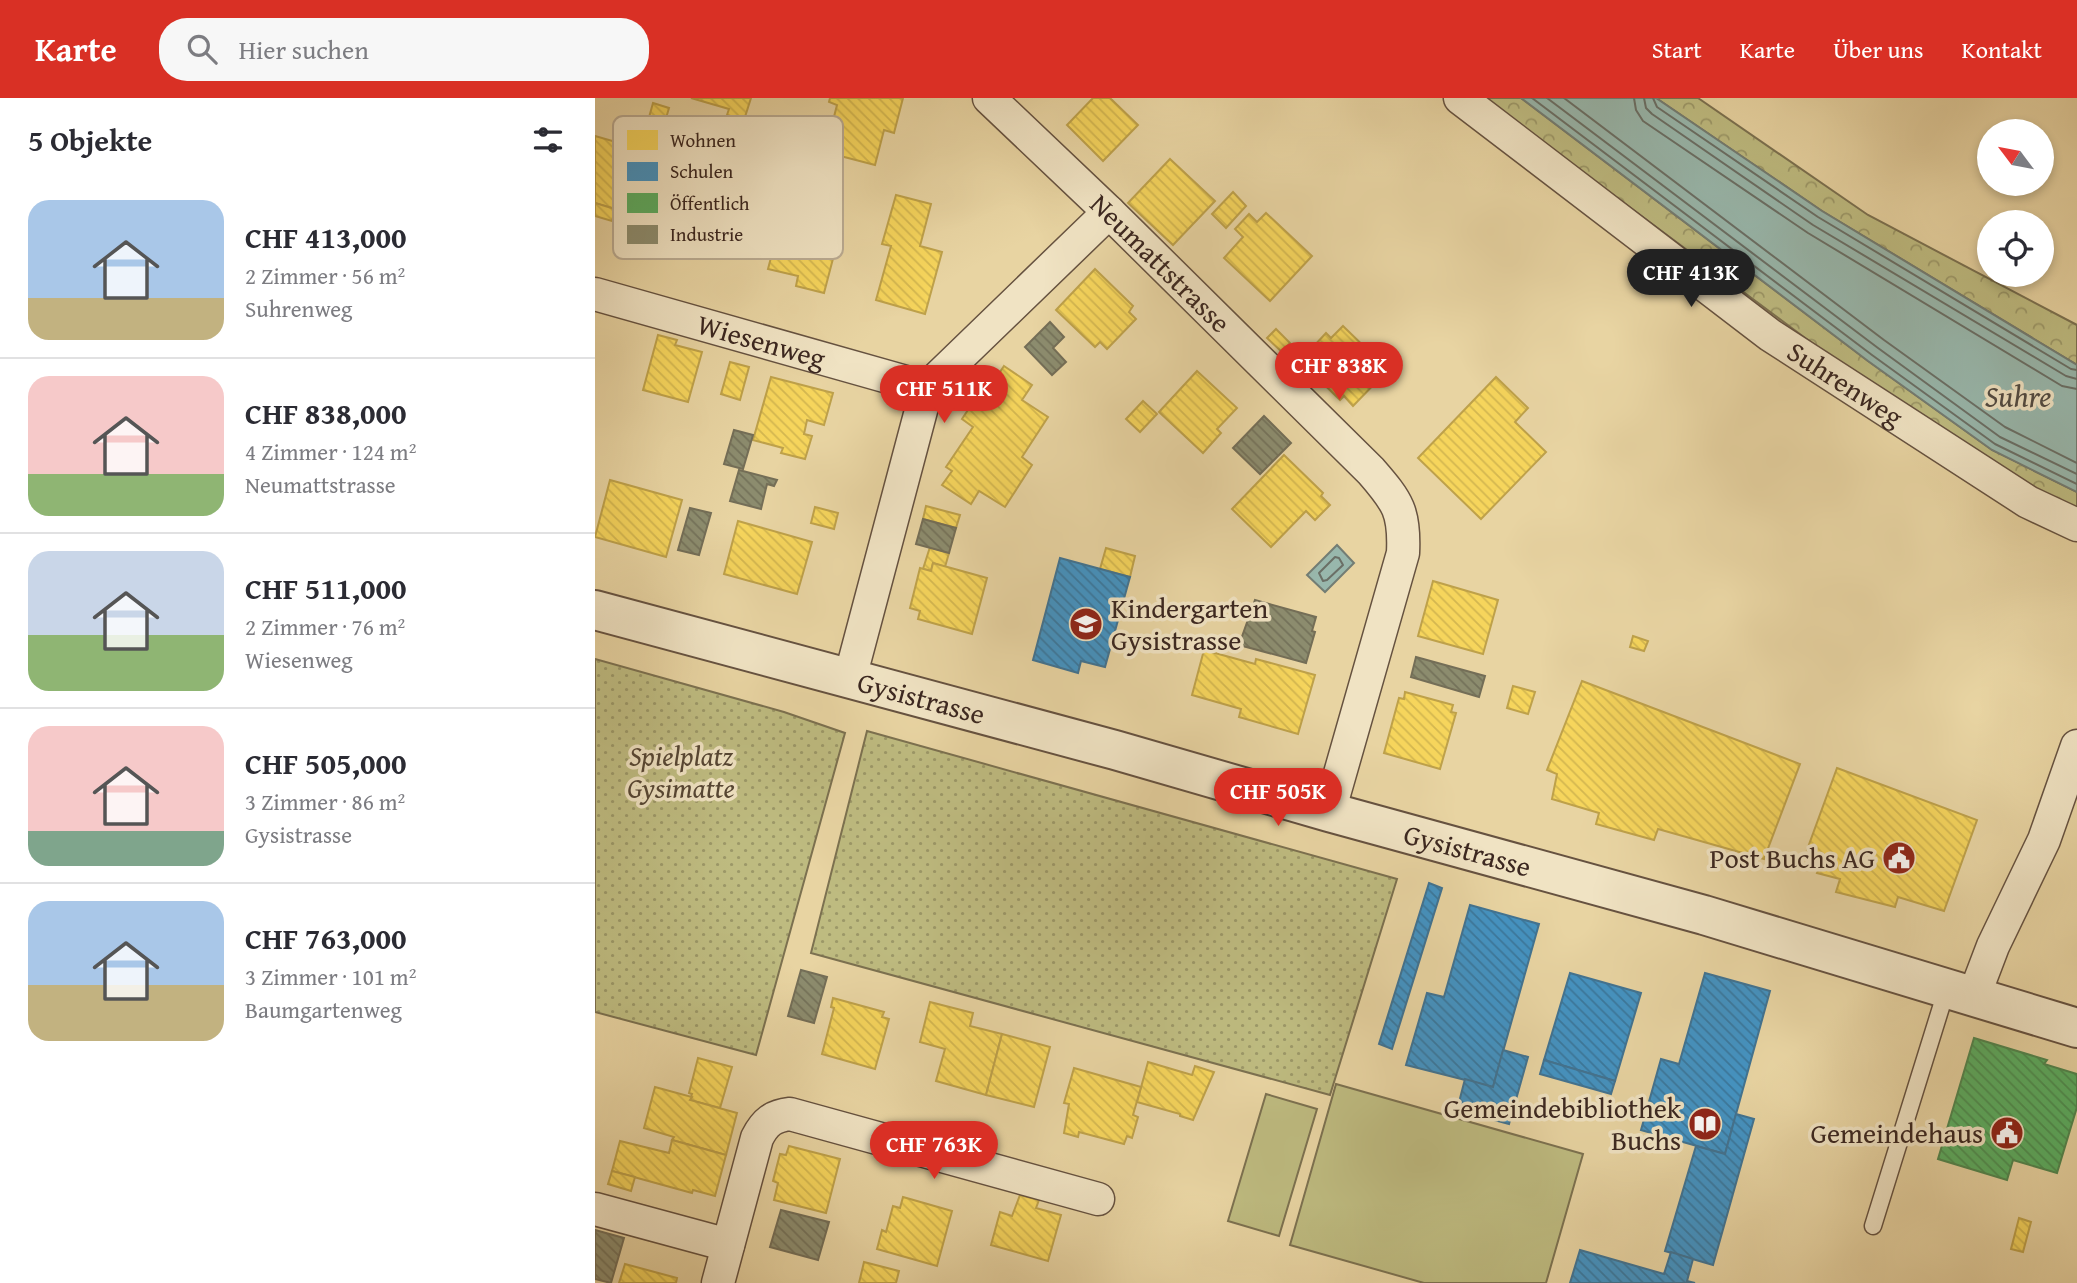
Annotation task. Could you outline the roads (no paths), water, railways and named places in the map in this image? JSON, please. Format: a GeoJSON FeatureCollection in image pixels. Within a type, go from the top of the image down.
{"type":"FeatureCollection","features":[{"type":"Feature","properties":{"kind":"street","name":"Neumattstrasse"},"geometry":{"type":"LineString","coordinates":[[989,98],[1109,212],[1371,471],[1395,499],[1404,527],[1403,554],[1329,812]]}},
{"type":"Feature","properties":{"kind":"street","name":"Suhrenweg"},"geometry":{"type":"LineString","coordinates":[[1460,98],[1770,335],[2028,502],[2077,525]]}},
{"type":"Feature","properties":{"kind":"street"},"geometry":{"type":"LineString","coordinates":[[850,678],[927,388],[1109,212]]}},
{"type":"Feature","properties":{"kind":"street","name":"Wiesenweg"},"geometry":{"type":"LineString","coordinates":[[595,294],[927,388]]}},
{"type":"Feature","properties":{"kind":"street","name":"Gysistrasse"},"geometry":{"type":"LineString","coordinates":[[595,610],[1115,750],[1704,915],[2077,1028]]}},
{"type":"Feature","properties":{"kind":"street"},"geometry":{"type":"LineString","coordinates":[[1961,992],[1993,946],[2044,840],[2077,746]]}},
{"type":"Feature","properties":{"kind":"street"},"geometry":{"type":"LineString","coordinates":[[718,1283],[757,1138],[764,1124],[777,1116],[790,1114],[1098,1199]]}},
{"type":"Feature","properties":{"kind":"street"},"geometry":{"type":"LineString","coordinates":[[595,1209],[728,1245]]}},
{"type":"Feature","properties":{"kind":"lane"},"geometry":{"type":"LineString","coordinates":[[1873,1226],[1961,992]]}},
{"type":"Feature","properties":{"kind":"water","name":"Suhre"},"geometry":{"type":"Polygon","coordinates":[[[1521,98],[1656,98],[1822,211],[2077,365],[2077,492],[1992,450],[1868,361],[1521,98]]]}},
{"type":"Feature","properties":{"kind":"water"},"geometry":{"type":"Polygon","coordinates":[[[1337,545],[1354,563],[1325,592],[1307,575],[1337,545]]]}},
{"type":"Feature","properties":{"kind":"place","name":"Kindergarten Gysistrasse"},"geometry":{"type":"Point","coordinates":[1086,624]}},
{"type":"Feature","properties":{"kind":"place","name":"Post Buchs AG"},"geometry":{"type":"Point","coordinates":[1899,858]}},
{"type":"Feature","properties":{"kind":"place","name":"Gemeindebibliothek Buchs"},"geometry":{"type":"Point","coordinates":[1705,1124]}},
{"type":"Feature","properties":{"kind":"place","name":"Gemeindehaus"},"geometry":{"type":"Point","coordinates":[2007,1133]}},
{"type":"Feature","properties":{"kind":"park label","name":"Spielplatz Gysimatte"},"geometry":{"type":"Point","coordinates":[681,772]}}]}
